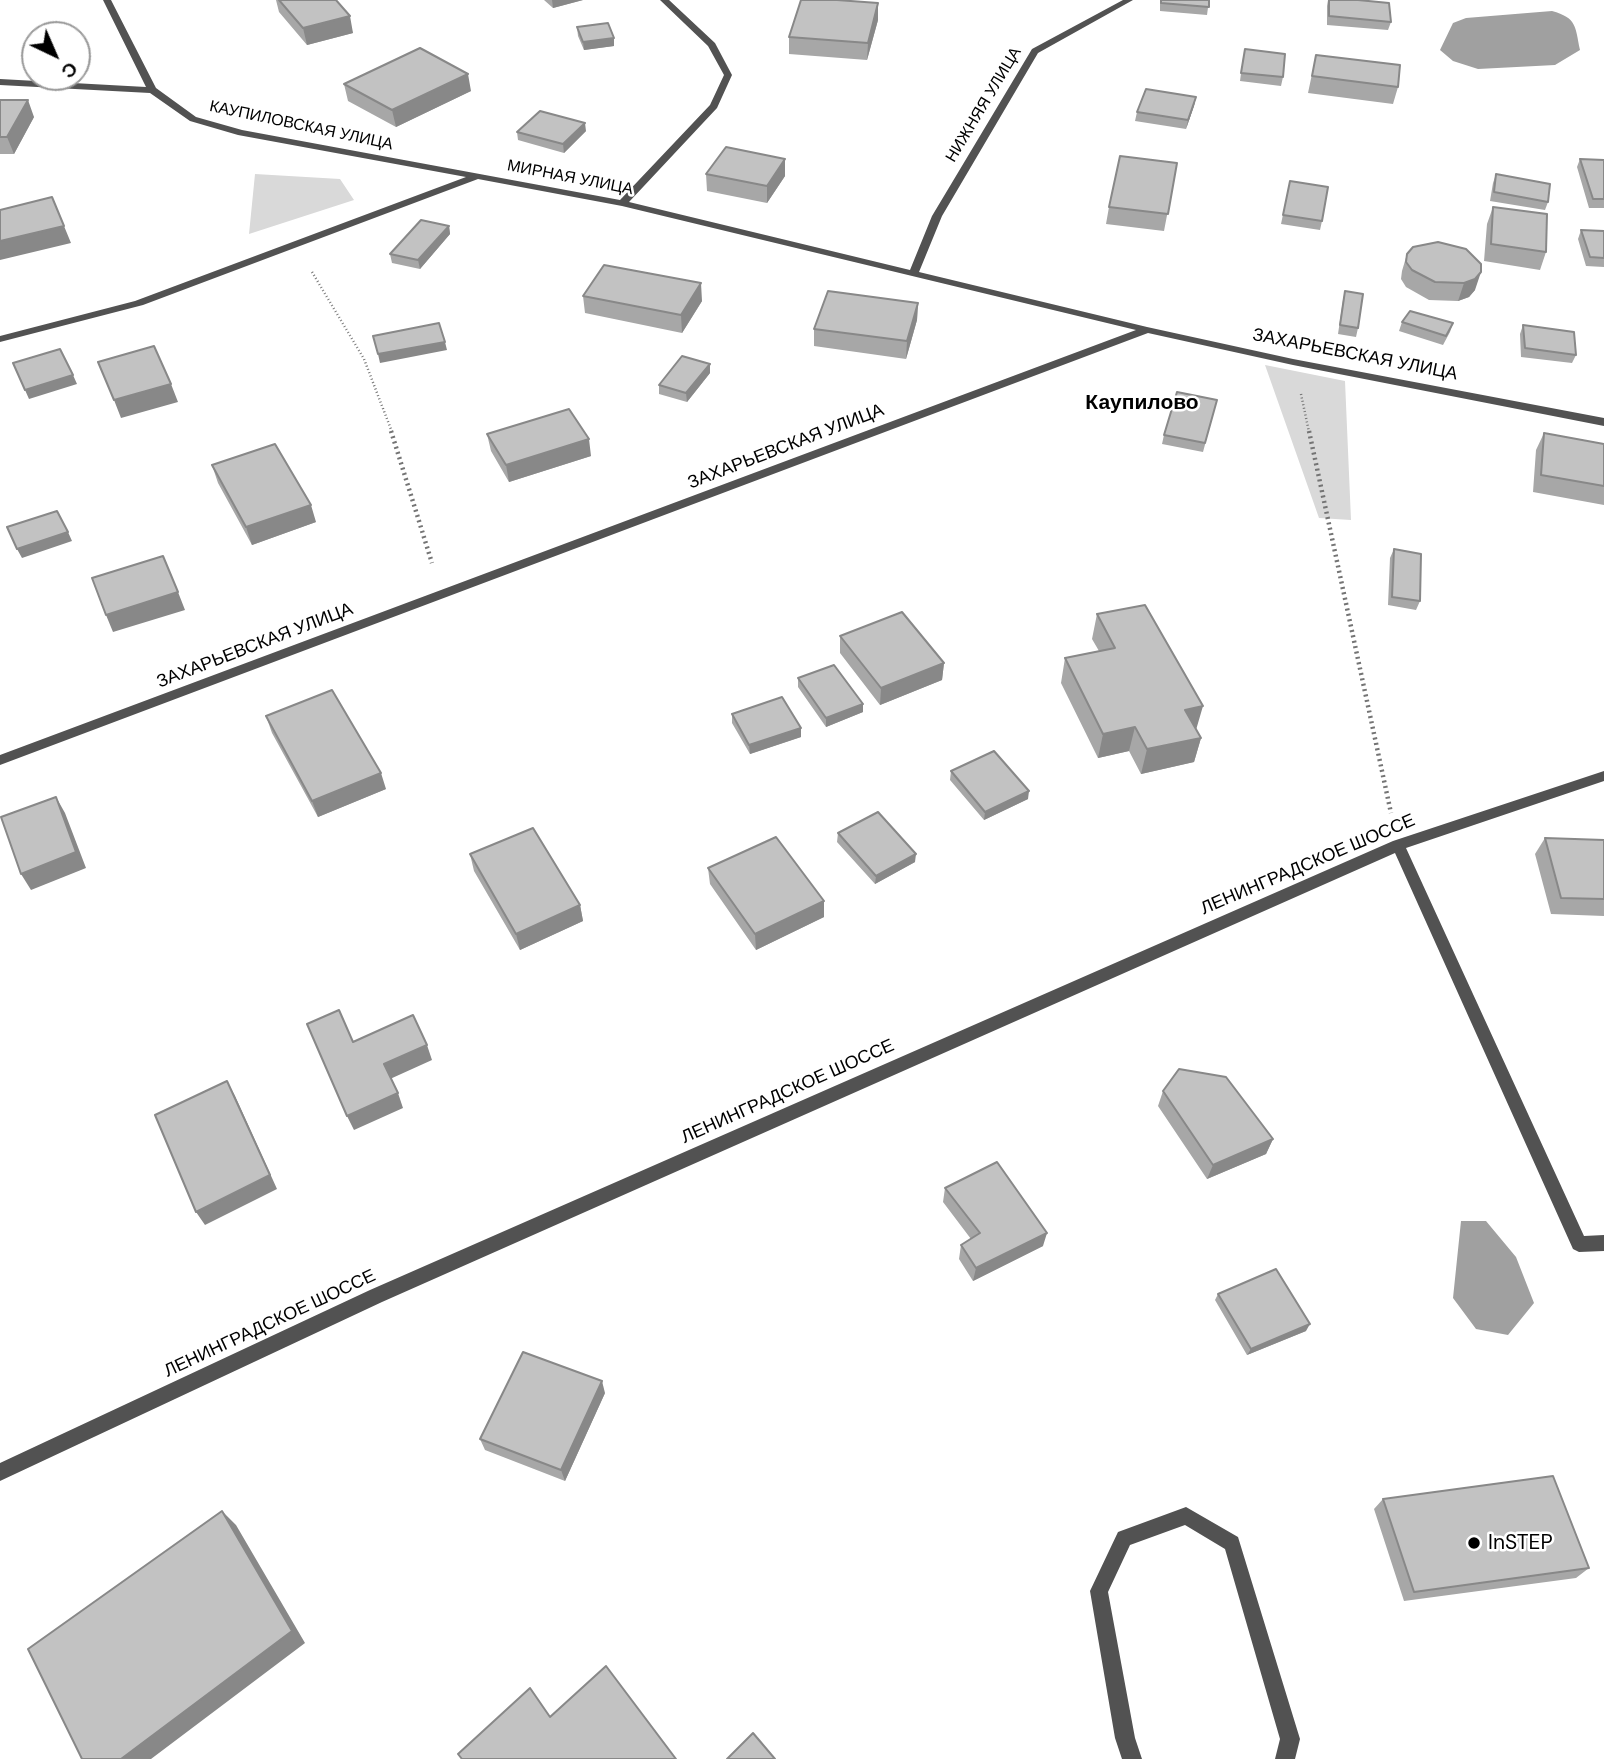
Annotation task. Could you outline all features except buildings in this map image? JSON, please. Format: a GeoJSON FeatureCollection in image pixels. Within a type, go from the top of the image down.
{"type":"FeatureCollection","features":[{"type":"Feature","properties":{"kind":"street"},"geometry":{"type":"LineString","coordinates":[[0,82],[152,90],[107,0]]}},
{"type":"Feature","properties":{"kind":"street"},"geometry":{"type":"LineString","coordinates":[[622,203],[714,106],[729,75],[712,44],[664,0]]}},
{"type":"Feature","properties":{"kind":"street","name":"НИЖНЯЯ УЛИЦА"},"geometry":{"type":"LineString","coordinates":[[914,272],[937,216],[1035,51],[1129,0]]}},
{"type":"Feature","properties":{"kind":"street","name":"КАУПИЛОВСКАЯ УЛИЦА"},"geometry":{"type":"LineString","coordinates":[[152,90],[193,119],[241,133],[478,177]]}},
{"type":"Feature","properties":{"kind":"street"},"geometry":{"type":"LineString","coordinates":[[0,338],[139,303],[478,177]]}},
{"type":"Feature","properties":{"kind":"street","name":"МИРНАЯ УЛИЦА"},"geometry":{"type":"LineString","coordinates":[[478,177],[622,203],[1147,330]]}},
{"type":"Feature","properties":{"kind":"street","name":"ЗАХАРЬЕВСКАЯ УЛИЦА"},"geometry":{"type":"LineString","coordinates":[[0,760],[1147,330],[1293,362],[1604,422]]}},
{"type":"Feature","properties":{"kind":"street","name":"ЛЕНИНГРАДСКОЕ ШОССЕ"},"geometry":{"type":"LineString","coordinates":[[0,1472],[376,1296],[1398,845],[1604,776]]}},
{"type":"Feature","properties":{"kind":"street"},"geometry":{"type":"LineString","coordinates":[[1398,845],[1579,1244],[1604,1243]]}},
{"type":"Feature","properties":{"kind":"street"},"geometry":{"type":"LineString","coordinates":[[1132,1759],[1125,1738],[1099,1591],[1124,1538],[1186,1516],[1232,1543],[1290,1739],[1285,1759]]}},
{"type":"Feature","properties":{"kind":"path"},"geometry":{"type":"LineString","coordinates":[[295,245],[363,359],[391,429],[441,594]]}},
{"type":"Feature","properties":{"kind":"path"},"geometry":{"type":"LineString","coordinates":[[1293,362],[1398,845]]}},
{"type":"Feature","properties":{"kind":"shaded area"},"geometry":{"type":"Polygon","coordinates":[[[1552,11],[1574,24],[1580,50],[1555,65],[1478,69],[1453,61],[1440,50],[1453,23],[1466,18],[1552,11]]]}},
{"type":"Feature","properties":{"kind":"shaded area"},"geometry":{"type":"Polygon","coordinates":[[[255,174],[340,179],[354,200],[249,234],[255,174]]]}},
{"type":"Feature","properties":{"kind":"shaded area"},"geometry":{"type":"Polygon","coordinates":[[[1265,365],[1345,381],[1351,520],[1319,518],[1265,365]]]}},
{"type":"Feature","properties":{"kind":"shaded area"},"geometry":{"type":"Polygon","coordinates":[[[1461,1221],[1486,1221],[1516,1257],[1534,1303],[1508,1335],[1476,1329],[1453,1298],[1461,1221]]]}},
{"type":"Feature","properties":{"kind":"place","name":"InSTEP"},"geometry":{"type":"Point","coordinates":[1474,1543]}},
{"type":"Feature","properties":{"kind":"district","name":"Каупилово"},"geometry":{"type":"Point","coordinates":[1142,403]}}]}
